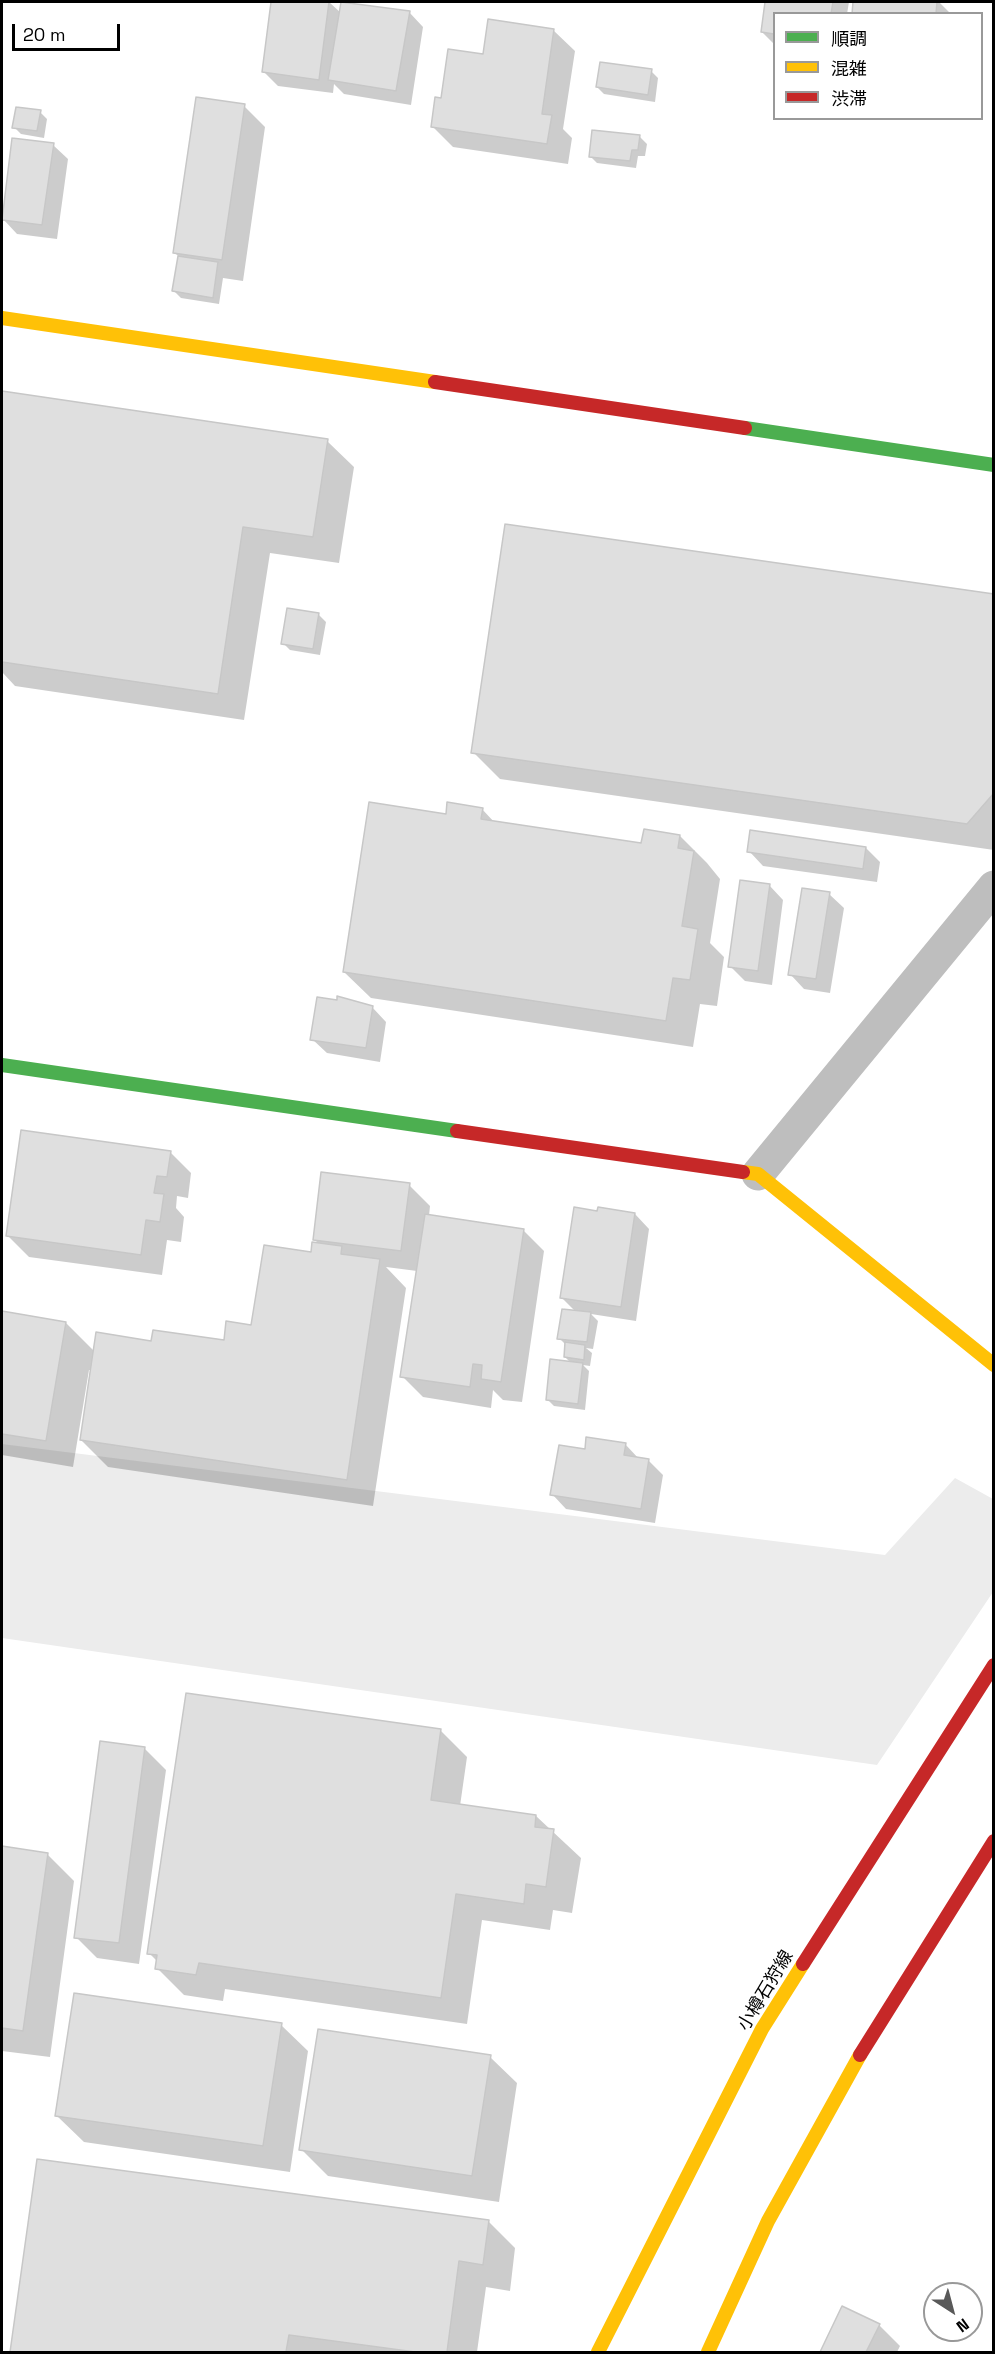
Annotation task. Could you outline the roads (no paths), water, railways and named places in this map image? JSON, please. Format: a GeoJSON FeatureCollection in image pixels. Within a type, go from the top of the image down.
{"type":"FeatureCollection","features":[{"type":"Feature","properties":{"kind":"street"},"geometry":{"type":"LineString","coordinates":[[2,318],[993,465]]}},
{"type":"Feature","properties":{"kind":"street"},"geometry":{"type":"LineString","coordinates":[[758,1174],[993,887]]}},
{"type":"Feature","properties":{"kind":"street"},"geometry":{"type":"LineString","coordinates":[[2,1065],[758,1174],[993,1365]]}},
{"type":"Feature","properties":{"kind":"street","name":"小樽石狩線"},"geometry":{"type":"LineString","coordinates":[[598,2352],[762,2029],[993,1665]]}},
{"type":"Feature","properties":{"kind":"street"},"geometry":{"type":"LineString","coordinates":[[708,2352],[768,2221],[874,2029],[993,1841]]}}]}
